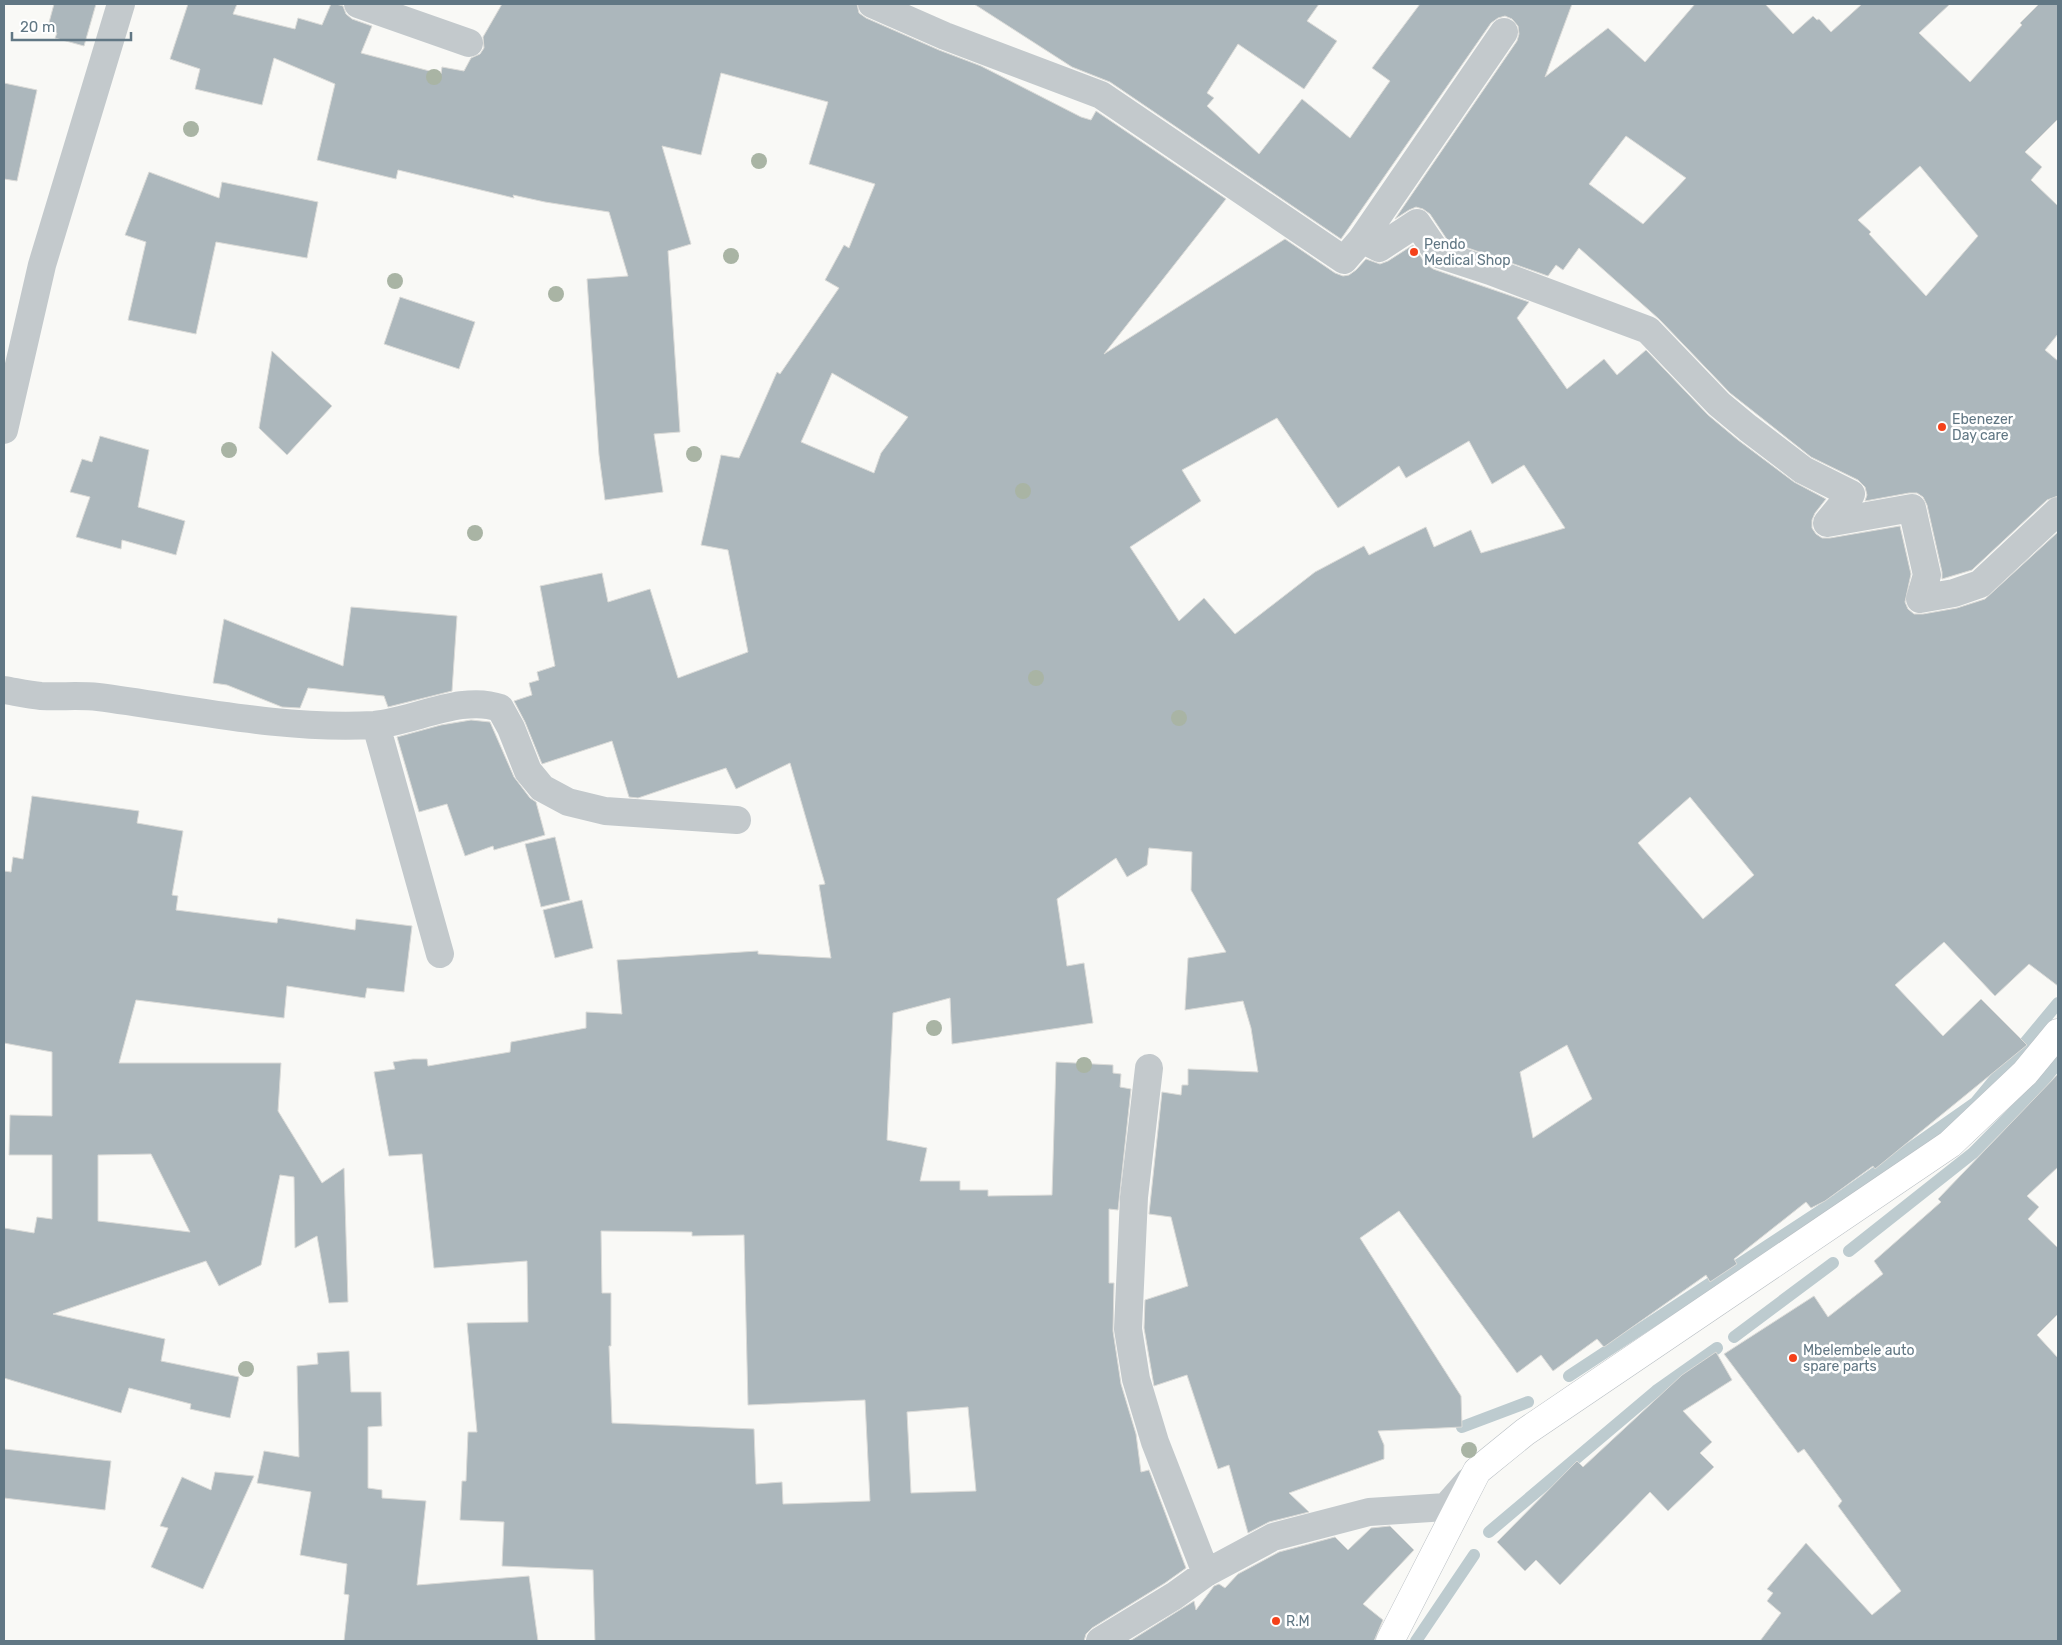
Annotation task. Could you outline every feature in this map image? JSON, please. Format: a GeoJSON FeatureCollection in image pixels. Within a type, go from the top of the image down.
{"type":"FeatureCollection","features":[{"type":"Feature","properties":{"kind":"main road"},"geometry":{"type":"LineString","coordinates":[[1390,1641],[1477,1471],[1525,1432],[1950,1144],[2025,1073],[2058,1033]]}},
{"type":"Feature","properties":{"kind":"street"},"geometry":{"type":"LineString","coordinates":[[4,430],[42,265],[121,4]]}},
{"type":"Feature","properties":{"kind":"street"},"geometry":{"type":"LineString","coordinates":[[358,4],[469,43]]}},
{"type":"Feature","properties":{"kind":"street"},"geometry":{"type":"LineString","coordinates":[[872,4],[945,36],[1101,95],[1344,260],[1362,239],[1504,32]]}},
{"type":"Feature","properties":{"kind":"street"},"geometry":{"type":"LineString","coordinates":[[1362,239],[1379,248],[1417,224],[1438,254],[1490,271],[1648,330],[1719,404],[1748,428],[1803,470],[1851,494],[1827,523],[1912,508],[1927,576],[1920,599],[1944,596],[1980,584],[2058,511]]}},
{"type":"Feature","properties":{"kind":"street"},"geometry":{"type":"LineString","coordinates":[[4,690],[39,696],[95,697],[252,720],[300,725],[376,725],[464,705],[487,703],[500,708],[511,728],[528,771],[542,788],[568,802],[605,812],[737,820]]}},
{"type":"Feature","properties":{"kind":"street"},"geometry":{"type":"LineString","coordinates":[[376,725],[440,954]]}},
{"type":"Feature","properties":{"kind":"street"},"geometry":{"type":"LineString","coordinates":[[1149,1068],[1134,1197],[1128,1329],[1136,1379],[1155,1442],[1206,1573]]}},
{"type":"Feature","properties":{"kind":"street"},"geometry":{"type":"LineString","coordinates":[[1100,1641],[1174,1596],[1206,1573],[1273,1537],[1369,1512],[1446,1507],[1477,1471]]}},
{"type":"Feature","properties":{"kind":"building"},"geometry":{"type":"Polygon","coordinates":[[[54,4],[96,4],[84,46],[55,38],[57,33],[47,30],[54,4]]]}},
{"type":"Feature","properties":{"kind":"building"},"geometry":{"type":"Polygon","coordinates":[[[188,4],[237,4],[233,14],[295,29],[298,18],[322,25],[331,4],[336,4],[343,6],[346,14],[352,19],[372,26],[361,53],[441,74],[442,67],[464,71],[471,58],[480,54],[484,48],[483,37],[502,4],[857,4],[859,13],[866,18],[981,66],[1081,117],[1091,120],[1096,111],[1226,199],[1104,354],[1285,239],[1335,273],[1343,276],[1349,275],[1356,270],[1366,259],[1380,264],[1413,245],[1425,263],[1433,269],[1529,302],[1517,318],[1567,389],[1604,359],[1617,375],[1646,350],[1708,415],[1738,440],[1794,482],[1826,499],[1812,520],[1812,528],[1822,538],[1900,526],[1911,574],[1905,602],[1908,609],[1914,614],[1957,608],[1985,599],[2058,532],[2058,986],[2029,964],[1995,996],[1944,942],[1895,985],[1943,1036],[1981,999],[2027,1045],[1875,1169],[1873,1166],[1825,1201],[1811,1208],[1806,1202],[1734,1259],[1737,1264],[1710,1282],[1706,1275],[1604,1347],[1597,1339],[1553,1371],[1541,1355],[1517,1373],[1399,1211],[1360,1238],[1461,1396],[1462,1427],[1378,1431],[1384,1445],[1384,1459],[1289,1493],[1309,1512],[1269,1522],[1248,1533],[1229,1465],[1218,1469],[1187,1375],[1154,1386],[1144,1328],[1145,1300],[1188,1286],[1171,1217],[1149,1214],[1162,1092],[1181,1095],[1182,1085],[1188,1085],[1188,1069],[1258,1072],[1251,1028],[1243,1001],[1185,1010],[1188,958],[1226,952],[1191,890],[1192,852],[1149,848],[1147,865],[1127,877],[1116,858],[1057,899],[1067,966],[1084,963],[1093,1023],[952,1044],[950,998],[893,1013],[887,1140],[927,1148],[920,1181],[960,1181],[960,1190],[988,1190],[988,1196],[1052,1195],[1056,1062],[1113,1065],[1113,1073],[1121,1074],[1120,1087],[1131,1089],[1118,1210],[1109,1209],[1109,1283],[1114,1283],[1113,1331],[1121,1384],[1136,1434],[1141,1472],[1149,1470],[1186,1568],[1092,1628],[1086,1634],[1084,1641],[595,1641],[593,1570],[502,1566],[504,1522],[460,1520],[462,1481],[466,1481],[468,1432],[477,1432],[467,1323],[528,1322],[527,1261],[434,1268],[422,1154],[389,1156],[374,1072],[395,1069],[393,1062],[413,1059],[427,1059],[428,1066],[510,1052],[511,1042],[586,1028],[586,1012],[622,1014],[617,960],[758,951],[758,954],[831,958],[819,885],[825,884],[790,763],[736,789],[726,768],[638,798],[629,797],[612,741],[542,764],[525,722],[514,701],[532,695],[529,683],[539,680],[537,672],[555,666],[540,586],[602,573],[608,602],[650,589],[678,678],[748,652],[728,550],[701,545],[721,455],[739,458],[777,372],[780,374],[839,288],[825,280],[844,245],[849,248],[875,184],[809,164],[828,102],[721,73],[701,155],[662,146],[691,244],[668,251],[680,432],[654,434],[663,492],[605,500],[599,455],[587,279],[628,276],[609,212],[513,195],[514,198],[398,170],[396,179],[317,160],[335,84],[274,58],[262,105],[195,89],[200,69],[170,59],[188,4]],[[832,373],[801,442],[874,473],[881,453],[908,417],[832,373]],[[1277,418],[1182,470],[1201,501],[1130,547],[1179,621],[1204,598],[1235,634],[1315,572],[1364,546],[1369,555],[1426,527],[1434,547],[1471,530],[1481,553],[1565,528],[1524,465],[1492,484],[1469,441],[1406,478],[1399,466],[1338,508],[1277,418]],[[1690,797],[1638,843],[1703,919],[1754,875],[1690,797]],[[1567,1045],[1520,1072],[1533,1138],[1592,1099],[1567,1045]],[[601,1231],[602,1293],[611,1293],[611,1346],[609,1346],[612,1423],[754,1429],[756,1484],[782,1482],[783,1504],[870,1501],[865,1400],[748,1405],[744,1235],[692,1236],[692,1232],[601,1231]],[[968,1407],[907,1412],[911,1493],[976,1491],[968,1407]]]}},
{"type":"Feature","properties":{"kind":"building"},"geometry":{"type":"Polygon","coordinates":[[[974,4],[1319,4],[1307,21],[1337,41],[1304,89],[1238,44],[1207,93],[1214,98],[1207,106],[1259,154],[1302,99],[1350,138],[1390,81],[1372,68],[1420,4],[1572,4],[1545,77],[1608,28],[1645,62],[1695,4],[1765,4],[1793,34],[1813,16],[1817,20],[1819,19],[1831,32],[1862,4],[1950,4],[1919,33],[1970,82],[2022,25],[2020,23],[2039,4],[2058,4],[2058,119],[2025,152],[2042,167],[2031,180],[2058,206],[2058,334],[2045,350],[2058,361],[2058,496],[2047,500],[1972,570],[1942,579],[1927,505],[1923,497],[1917,493],[1909,493],[1865,501],[1867,495],[1865,487],[1858,480],[1811,457],[1730,393],[1659,319],[1579,248],[1563,270],[1556,265],[1548,276],[1448,241],[1430,214],[1423,209],[1416,207],[1395,219],[1517,41],[1519,34],[1518,26],[1512,19],[1505,16],[1491,23],[1341,239],[1110,82],[1072,67],[974,4]],[[1626,136],[1589,184],[1643,224],[1686,178],[1626,136]],[[1920,166],[1858,220],[1871,232],[1869,234],[1926,296],[1978,236],[1920,166]]]}},
{"type":"Feature","properties":{"kind":"building"},"geometry":{"type":"Polygon","coordinates":[[[4,83],[37,90],[17,181],[4,179],[4,83]]]}},
{"type":"Feature","properties":{"kind":"building"},"geometry":{"type":"Polygon","coordinates":[[[149,172],[219,198],[222,182],[318,202],[307,258],[216,242],[196,334],[128,320],[146,242],[125,235],[149,172]]]}},
{"type":"Feature","properties":{"kind":"building"},"geometry":{"type":"Polygon","coordinates":[[[400,297],[475,322],[459,369],[384,344],[400,297]]]}},
{"type":"Feature","properties":{"kind":"building"},"geometry":{"type":"Polygon","coordinates":[[[272,351],[332,406],[287,455],[259,428],[272,351]]]}},
{"type":"Feature","properties":{"kind":"building"},"geometry":{"type":"Polygon","coordinates":[[[100,436],[149,450],[138,507],[185,521],[176,555],[122,540],[121,549],[76,537],[90,497],[70,492],[82,459],[92,462],[100,436]]]}},
{"type":"Feature","properties":{"kind":"building"},"geometry":{"type":"Polygon","coordinates":[[[351,607],[457,616],[452,691],[388,707],[384,696],[308,688],[300,708],[282,707],[227,685],[213,683],[224,619],[343,666],[351,607]]]}},
{"type":"Feature","properties":{"kind":"building"},"geometry":{"type":"Polygon","coordinates":[[[471,720],[490,722],[514,777],[530,798],[536,802],[545,835],[494,850],[493,846],[465,856],[447,804],[419,812],[397,737],[441,725],[471,720]]]}},
{"type":"Feature","properties":{"kind":"building"},"geometry":{"type":"Polygon","coordinates":[[[32,796],[139,811],[137,823],[183,831],[172,895],[178,896],[176,910],[277,923],[278,918],[355,930],[356,919],[412,926],[404,992],[367,988],[365,998],[287,986],[284,1018],[136,1000],[119,1063],[281,1063],[278,1111],[322,1183],[344,1168],[348,1302],[329,1303],[317,1236],[295,1248],[294,1177],[280,1175],[261,1265],[219,1286],[206,1261],[53,1314],[165,1339],[161,1361],[239,1377],[230,1418],[190,1409],[191,1404],[129,1388],[121,1413],[4,1378],[4,1228],[34,1233],[37,1217],[52,1219],[52,1155],[9,1155],[10,1115],[52,1116],[52,1052],[4,1043],[4,871],[11,872],[13,857],[23,859],[32,796]],[[151,1154],[98,1155],[98,1221],[190,1232],[151,1154]]]}},
{"type":"Feature","properties":{"kind":"building"},"geometry":{"type":"Polygon","coordinates":[[[555,837],[570,900],[541,907],[525,844],[555,837]]]}},
{"type":"Feature","properties":{"kind":"building"},"geometry":{"type":"Polygon","coordinates":[[[582,900],[593,948],[555,958],[543,910],[582,900]]]}},
{"type":"Feature","properties":{"kind":"building"},"geometry":{"type":"Polygon","coordinates":[[[2058,1074],[2058,1167],[2027,1196],[2039,1207],[2028,1219],[2058,1248],[2058,1314],[2037,1335],[2058,1358],[2058,1641],[1760,1641],[1781,1613],[1767,1601],[1773,1593],[1767,1589],[1806,1543],[1872,1615],[1901,1591],[1838,1506],[1842,1501],[1804,1449],[1798,1453],[1724,1354],[1814,1296],[1828,1317],[1883,1274],[1874,1261],[1941,1202],[1938,1199],[2058,1074]]]}},
{"type":"Feature","properties":{"kind":"building"},"geometry":{"type":"Polygon","coordinates":[[[349,1351],[351,1392],[381,1392],[382,1426],[368,1427],[368,1488],[382,1490],[382,1498],[426,1501],[417,1585],[529,1576],[538,1641],[344,1641],[349,1595],[344,1594],[347,1564],[300,1555],[311,1492],[257,1483],[264,1451],[299,1457],[297,1366],[318,1364],[317,1353],[349,1351]]]}},
{"type":"Feature","properties":{"kind":"building"},"geometry":{"type":"Polygon","coordinates":[[[1716,1352],[1732,1380],[1683,1411],[1712,1442],[1700,1453],[1714,1467],[1668,1511],[1650,1492],[1560,1585],[1536,1560],[1525,1571],[1497,1542],[1577,1461],[1583,1467],[1682,1375],[1716,1352]]]}},
{"type":"Feature","properties":{"kind":"building"},"geometry":{"type":"Polygon","coordinates":[[[4,1449],[111,1461],[105,1510],[4,1498],[4,1449]]]}},
{"type":"Feature","properties":{"kind":"building"},"geometry":{"type":"Polygon","coordinates":[[[215,1472],[254,1476],[203,1589],[151,1567],[168,1528],[160,1526],[182,1477],[211,1490],[215,1472]]]}},
{"type":"Feature","properties":{"kind":"building"},"geometry":{"type":"Polygon","coordinates":[[[1390,1526],[1414,1550],[1363,1604],[1383,1620],[1374,1641],[1130,1641],[1194,1601],[1196,1610],[1214,1586],[1219,1584],[1225,1588],[1238,1574],[1279,1552],[1335,1537],[1348,1550],[1371,1528],[1390,1526]]]}},
{"type":"Feature","properties":{"kind":"waterway"},"geometry":{"type":"LineString","coordinates":[[1569,1376],[1837,1200],[1975,1103],[2058,1003]]}},
{"type":"Feature","properties":{"kind":"waterway"},"geometry":{"type":"LineString","coordinates":[[1849,1251],[1973,1153],[2039,1086],[2058,1063]]}},
{"type":"Feature","properties":{"kind":"waterway"},"geometry":{"type":"LineString","coordinates":[[1734,1337],[1833,1263]]}},
{"type":"Feature","properties":{"kind":"waterway"},"geometry":{"type":"LineString","coordinates":[[1489,1532],[1656,1391],[1717,1348]]}},
{"type":"Feature","properties":{"kind":"waterway"},"geometry":{"type":"LineString","coordinates":[[1462,1427],[1528,1402]]}},
{"type":"Feature","properties":{"kind":"waterway"},"geometry":{"type":"LineString","coordinates":[[1416,1641],[1474,1555]]}},
{"type":"Feature","properties":{"kind":"place","name":"Pendo Medical Shop"},"geometry":{"type":"Point","coordinates":[1414,252]}},
{"type":"Feature","properties":{"kind":"place","name":"Ebenezer Day care"},"geometry":{"type":"Point","coordinates":[1942,427]}},
{"type":"Feature","properties":{"kind":"place","name":"Mbelembele auto spare parts"},"geometry":{"type":"Point","coordinates":[1793,1358]}},
{"type":"Feature","properties":{"kind":"place","name":"R.M"},"geometry":{"type":"Point","coordinates":[1276,1621]}}]}
